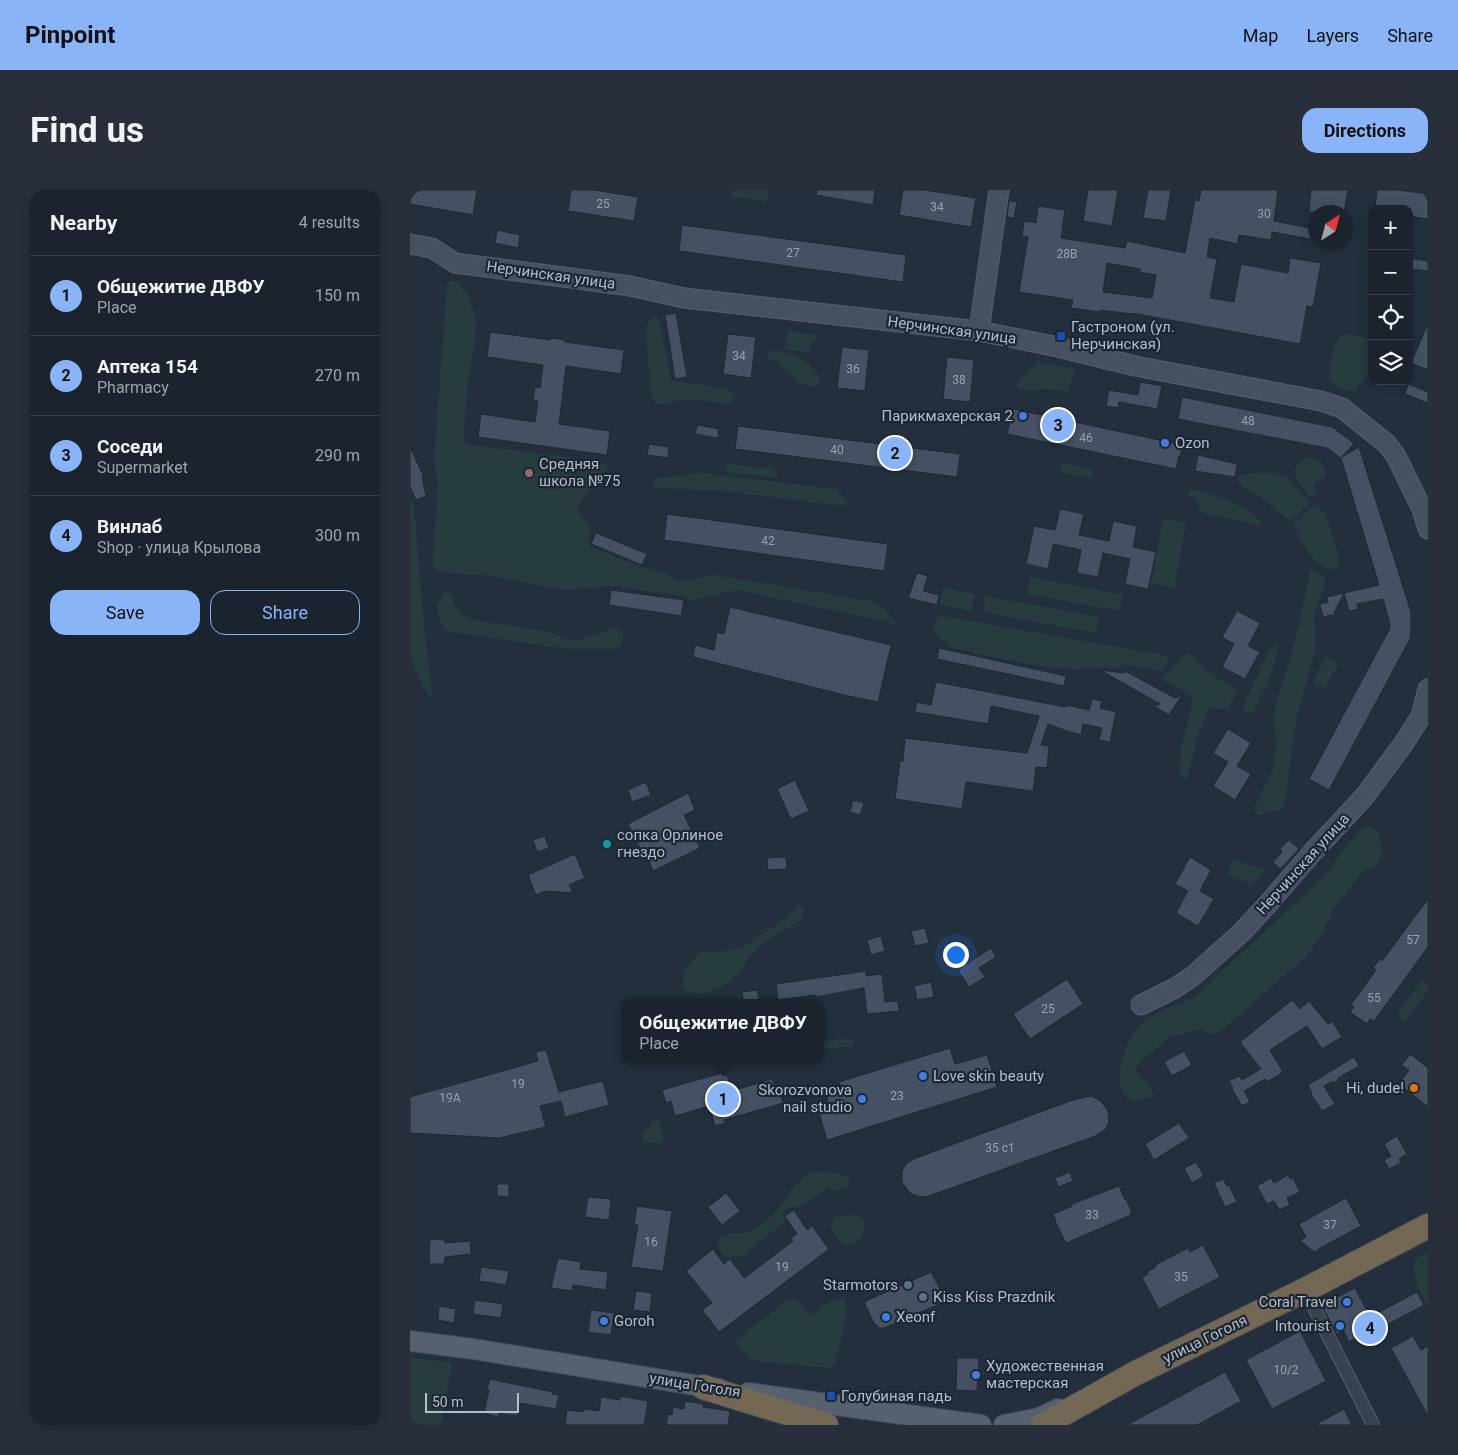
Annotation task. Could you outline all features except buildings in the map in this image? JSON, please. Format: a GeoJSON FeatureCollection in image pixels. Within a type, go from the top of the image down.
{"type":"FeatureCollection","features":[{"type":"Feature","properties":{"kind":"highway","name":"улица Гоголя"},"geometry":{"type":"LineString","coordinates":[[1106,1390],[1136,1373],[1305,1290],[1428,1226]]}},
{"type":"Feature","properties":{"kind":"highway"},"geometry":{"type":"LineString","coordinates":[[703,1387],[826,1425]]}},
{"type":"Feature","properties":{"kind":"highway"},"geometry":{"type":"LineString","coordinates":[[1043,1425],[1106,1390]]}},
{"type":"Feature","properties":{"kind":"highway"},"geometry":{"type":"LineString","coordinates":[[1066,1425],[1093,1404],[1106,1390]]}},
{"type":"Feature","properties":{"kind":"main road","name":"улица Гоголя"},"geometry":{"type":"LineString","coordinates":[[410,1341],[481,1350],[703,1387],[981,1425]]}},
{"type":"Feature","properties":{"kind":"main road","name":"улица Гоголя"},"geometry":{"type":"LineString","coordinates":[[1004,1425],[1039,1418],[1083,1397],[1106,1390]]}},
{"type":"Feature","properties":{"kind":"street"},"geometry":{"type":"LineString","coordinates":[[979,331],[999,190]]}},
{"type":"Feature","properties":{"kind":"street","name":"Нерчинская улица"},"geometry":{"type":"LineString","coordinates":[[410,244],[432,248],[455,263],[630,286],[684,298],[979,331],[1058,346],[1135,366],[1321,400],[1342,408],[1387,444],[1396,456],[1422,509],[1428,529]]}},
{"type":"Feature","properties":{"kind":"street","name":"Нерчинская улица"},"geometry":{"type":"LineString","coordinates":[[1141,1005],[1175,988],[1193,976],[1242,932],[1268,904],[1364,797],[1404,743],[1421,716],[1428,689]]}},
{"type":"Feature","properties":{"kind":"street"},"geometry":{"type":"LineString","coordinates":[[1305,1290],[1373,1425]]}},
{"type":"Feature","properties":{"kind":"green space"},"geometry":{"type":"Polygon","coordinates":[[[732,190],[768,190],[767,202],[731,196],[732,190]]]}},
{"type":"Feature","properties":{"kind":"green space"},"geometry":{"type":"Polygon","coordinates":[[[452,281],[458,283],[468,295],[477,323],[466,399],[464,440],[467,444],[606,464],[608,468],[577,508],[590,530],[589,545],[591,547],[641,567],[662,571],[680,581],[713,575],[871,601],[884,608],[895,624],[736,590],[691,601],[684,596],[612,586],[564,590],[483,575],[449,573],[436,570],[432,566],[438,485],[434,458],[447,284],[452,281]]]}},
{"type":"Feature","properties":{"kind":"green space"},"geometry":{"type":"Polygon","coordinates":[[[652,317],[656,317],[660,323],[671,380],[723,388],[735,396],[733,402],[729,404],[686,399],[668,403],[655,403],[651,394],[646,334],[648,322],[652,317]]]}},
{"type":"Feature","properties":{"kind":"green space"},"geometry":{"type":"Polygon","coordinates":[[[787,331],[816,335],[816,341],[811,340],[810,352],[785,349],[787,331]]]}},
{"type":"Feature","properties":{"kind":"green space"},"geometry":{"type":"Polygon","coordinates":[[[1346,333],[1368,339],[1368,374],[1357,388],[1352,391],[1339,387],[1329,379],[1335,345],[1341,335],[1346,333]]]}},
{"type":"Feature","properties":{"kind":"green space"},"geometry":{"type":"Polygon","coordinates":[[[774,350],[788,353],[811,366],[819,378],[819,385],[798,384],[794,377],[777,362],[767,359],[769,352],[774,350]]]}},
{"type":"Feature","properties":{"kind":"green space"},"geometry":{"type":"Polygon","coordinates":[[[1038,362],[1075,369],[1068,392],[1041,388],[1034,391],[1017,388],[1018,382],[1038,362]]]}},
{"type":"Feature","properties":{"kind":"green space"},"geometry":{"type":"Polygon","coordinates":[[[1313,457],[1320,461],[1328,475],[1314,484],[1317,492],[1310,497],[1298,481],[1295,473],[1301,461],[1313,457]]]}},
{"type":"Feature","properties":{"kind":"green space"},"geometry":{"type":"Polygon","coordinates":[[[1062,463],[1093,469],[1092,478],[1060,473],[1062,463]]]}},
{"type":"Feature","properties":{"kind":"green space"},"geometry":{"type":"Polygon","coordinates":[[[727,464],[773,469],[779,478],[726,472],[727,464]]]}},
{"type":"Feature","properties":{"kind":"green space"},"geometry":{"type":"Polygon","coordinates":[[[1272,472],[1288,478],[1309,501],[1309,504],[1291,520],[1244,487],[1237,478],[1241,475],[1272,472]]]}},
{"type":"Feature","properties":{"kind":"green space"},"geometry":{"type":"Polygon","coordinates":[[[699,473],[836,489],[848,502],[843,506],[725,491],[661,488],[653,484],[655,479],[699,473]]]}},
{"type":"Feature","properties":{"kind":"green space"},"geometry":{"type":"Polygon","coordinates":[[[1191,490],[1209,493],[1230,501],[1249,512],[1263,524],[1258,525],[1205,514],[1199,509],[1196,500],[1188,496],[1191,490]]]}},
{"type":"Feature","properties":{"kind":"green space"},"geometry":{"type":"Polygon","coordinates":[[[410,501],[414,505],[431,696],[427,694],[410,658],[410,501]]]}},
{"type":"Feature","properties":{"kind":"green space"},"geometry":{"type":"Polygon","coordinates":[[[1316,505],[1326,514],[1339,558],[1338,566],[1334,570],[1326,568],[1314,559],[1304,546],[1293,525],[1316,505]]]}},
{"type":"Feature","properties":{"kind":"green space"},"geometry":{"type":"Polygon","coordinates":[[[1163,519],[1186,523],[1174,588],[1151,584],[1163,519]]]}},
{"type":"Feature","properties":{"kind":"green space"},"geometry":{"type":"Polygon","coordinates":[[[1311,568],[1325,578],[1326,582],[1314,616],[1316,646],[1296,721],[1284,809],[1258,815],[1254,809],[1273,769],[1276,740],[1273,714],[1294,645],[1311,568]]]}},
{"type":"Feature","properties":{"kind":"green space"},"geometry":{"type":"Polygon","coordinates":[[[1030,577],[1123,595],[1120,611],[1027,594],[1030,577]]]}},
{"type":"Feature","properties":{"kind":"green space"},"geometry":{"type":"Polygon","coordinates":[[[943,588],[975,594],[972,611],[940,605],[943,588]]]}},
{"type":"Feature","properties":{"kind":"green space"},"geometry":{"type":"Polygon","coordinates":[[[445,592],[449,593],[457,609],[468,619],[550,632],[572,641],[616,628],[623,631],[622,643],[617,649],[569,649],[451,632],[442,624],[438,613],[439,601],[445,592]]]}},
{"type":"Feature","properties":{"kind":"green space"},"geometry":{"type":"Polygon","coordinates":[[[986,596],[1099,617],[1096,633],[983,612],[986,596]]]}},
{"type":"Feature","properties":{"kind":"green space"},"geometry":{"type":"Polygon","coordinates":[[[942,616],[1164,655],[1169,658],[1166,666],[1160,671],[1127,665],[1116,669],[1096,667],[1080,670],[1039,666],[952,648],[937,636],[933,627],[938,617],[942,616]]]}},
{"type":"Feature","properties":{"kind":"green space"},"geometry":{"type":"Polygon","coordinates":[[[1275,644],[1278,647],[1272,672],[1253,713],[1249,713],[1244,710],[1245,701],[1270,650],[1275,644]]]}},
{"type":"Feature","properties":{"kind":"green space"},"geometry":{"type":"Polygon","coordinates":[[[1189,653],[1208,672],[1235,689],[1237,693],[1228,708],[1209,709],[1198,734],[1188,777],[1185,779],[1179,776],[1181,747],[1193,701],[1191,695],[1164,681],[1163,677],[1184,654],[1189,653]]]}},
{"type":"Feature","properties":{"kind":"green space"},"geometry":{"type":"Polygon","coordinates":[[[1326,657],[1338,664],[1325,688],[1313,682],[1326,657]]]}},
{"type":"Feature","properties":{"kind":"green space"},"geometry":{"type":"Polygon","coordinates":[[[1369,826],[1377,831],[1381,841],[1382,853],[1376,865],[1365,870],[1359,876],[1334,909],[1322,934],[1306,957],[1217,1034],[1212,1035],[1201,1029],[1170,1037],[1138,1064],[1136,1069],[1137,1075],[1152,1089],[1153,1096],[1135,1102],[1127,1098],[1120,1085],[1119,1076],[1127,1045],[1137,1028],[1155,1014],[1197,995],[1328,873],[1352,839],[1369,826]]]}},
{"type":"Feature","properties":{"kind":"green space"},"geometry":{"type":"Polygon","coordinates":[[[1236,860],[1266,871],[1251,884],[1227,874],[1232,863],[1236,860]]]}},
{"type":"Feature","properties":{"kind":"green space"},"geometry":{"type":"Polygon","coordinates":[[[799,906],[804,909],[802,918],[757,949],[730,981],[717,989],[703,993],[696,993],[683,988],[683,972],[698,954],[728,951],[746,945],[776,925],[799,906]]]}},
{"type":"Feature","properties":{"kind":"green space"},"geometry":{"type":"Polygon","coordinates":[[[1422,980],[1428,984],[1428,991],[1403,1021],[1398,1016],[1399,1011],[1422,980]]]}},
{"type":"Feature","properties":{"kind":"green space"},"geometry":{"type":"Polygon","coordinates":[[[852,1038],[853,1046],[824,1050],[824,1042],[852,1038]]]}},
{"type":"Feature","properties":{"kind":"green space"},"geometry":{"type":"Polygon","coordinates":[[[654,1119],[660,1119],[663,1143],[642,1141],[644,1134],[654,1119]]]}},
{"type":"Feature","properties":{"kind":"green space"},"geometry":{"type":"Polygon","coordinates":[[[814,1172],[837,1173],[847,1177],[850,1180],[848,1188],[838,1191],[827,1188],[804,1205],[786,1210],[783,1213],[784,1222],[742,1256],[727,1257],[722,1253],[719,1249],[720,1238],[729,1234],[746,1233],[759,1226],[772,1216],[795,1185],[814,1172]]]}},
{"type":"Feature","properties":{"kind":"green space"},"geometry":{"type":"Polygon","coordinates":[[[851,1215],[861,1218],[865,1224],[864,1231],[857,1243],[851,1245],[844,1244],[837,1238],[830,1225],[835,1218],[851,1215]]]}},
{"type":"Feature","properties":{"kind":"green space"},"geometry":{"type":"Polygon","coordinates":[[[1428,1252],[1428,1305],[1415,1278],[1414,1266],[1415,1259],[1428,1252]]]}},
{"type":"Feature","properties":{"kind":"green space"},"geometry":{"type":"Polygon","coordinates":[[[794,1299],[811,1315],[831,1301],[840,1299],[845,1301],[846,1314],[843,1331],[835,1363],[829,1368],[756,1361],[751,1359],[737,1346],[736,1341],[738,1338],[784,1303],[794,1299]]]}},
{"type":"Feature","properties":{"kind":"green space"},"geometry":{"type":"Polygon","coordinates":[[[410,1357],[452,1363],[441,1425],[410,1425],[410,1357]]]}},
{"type":"Feature","properties":{"kind":"place","name":"Гастроном (ул. Нерчинская)"},"geometry":{"type":"Point","coordinates":[1061,336]}},
{"type":"Feature","properties":{"kind":"place","name":"Парикмахерская 2"},"geometry":{"type":"Point","coordinates":[1023,416]}},
{"type":"Feature","properties":{"kind":"place","name":"Соседи"},"geometry":{"type":"Point","coordinates":[1058,425]}},
{"type":"Feature","properties":{"kind":"place","name":"Ozon"},"geometry":{"type":"Point","coordinates":[1165,443]}},
{"type":"Feature","properties":{"kind":"place","name":"Аптека 154"},"geometry":{"type":"Point","coordinates":[895,453]}},
{"type":"Feature","properties":{"kind":"place","name":"Средняя школа №75"},"geometry":{"type":"Point","coordinates":[529,473]}},
{"type":"Feature","properties":{"kind":"place","name":"сопка Орлиное гнездо"},"geometry":{"type":"Point","coordinates":[607,844]}},
{"type":"Feature","properties":{"kind":"place","name":"Love skin beauty"},"geometry":{"type":"Point","coordinates":[923,1076]}},
{"type":"Feature","properties":{"kind":"place","name":"Hi, dude!"},"geometry":{"type":"Point","coordinates":[1414,1088]}},
{"type":"Feature","properties":{"kind":"place","name":"Общежитие ДВФУ"},"geometry":{"type":"Point","coordinates":[723,1099]}},
{"type":"Feature","properties":{"kind":"place","name":"Skorozvonova nail studio"},"geometry":{"type":"Point","coordinates":[862,1099]}},
{"type":"Feature","properties":{"kind":"place","name":"Starmotors"},"geometry":{"type":"Point","coordinates":[908,1285]}},
{"type":"Feature","properties":{"kind":"place","name":"Kiss Kiss Prazdnik"},"geometry":{"type":"Point","coordinates":[923,1297]}},
{"type":"Feature","properties":{"kind":"place","name":"Coral Travel"},"geometry":{"type":"Point","coordinates":[1347,1302]}},
{"type":"Feature","properties":{"kind":"place","name":"Xeonf"},"geometry":{"type":"Point","coordinates":[886,1317]}},
{"type":"Feature","properties":{"kind":"place","name":"Goroh"},"geometry":{"type":"Point","coordinates":[604,1321]}},
{"type":"Feature","properties":{"kind":"place","name":"Intourist"},"geometry":{"type":"Point","coordinates":[1340,1326]}},
{"type":"Feature","properties":{"kind":"place","name":"Винлаб"},"geometry":{"type":"Point","coordinates":[1370,1328]}},
{"type":"Feature","properties":{"kind":"place","name":"Художественная мастерская"},"geometry":{"type":"Point","coordinates":[976,1375]}},
{"type":"Feature","properties":{"kind":"place","name":"Голубиная падь"},"geometry":{"type":"Point","coordinates":[831,1396]}}]}
